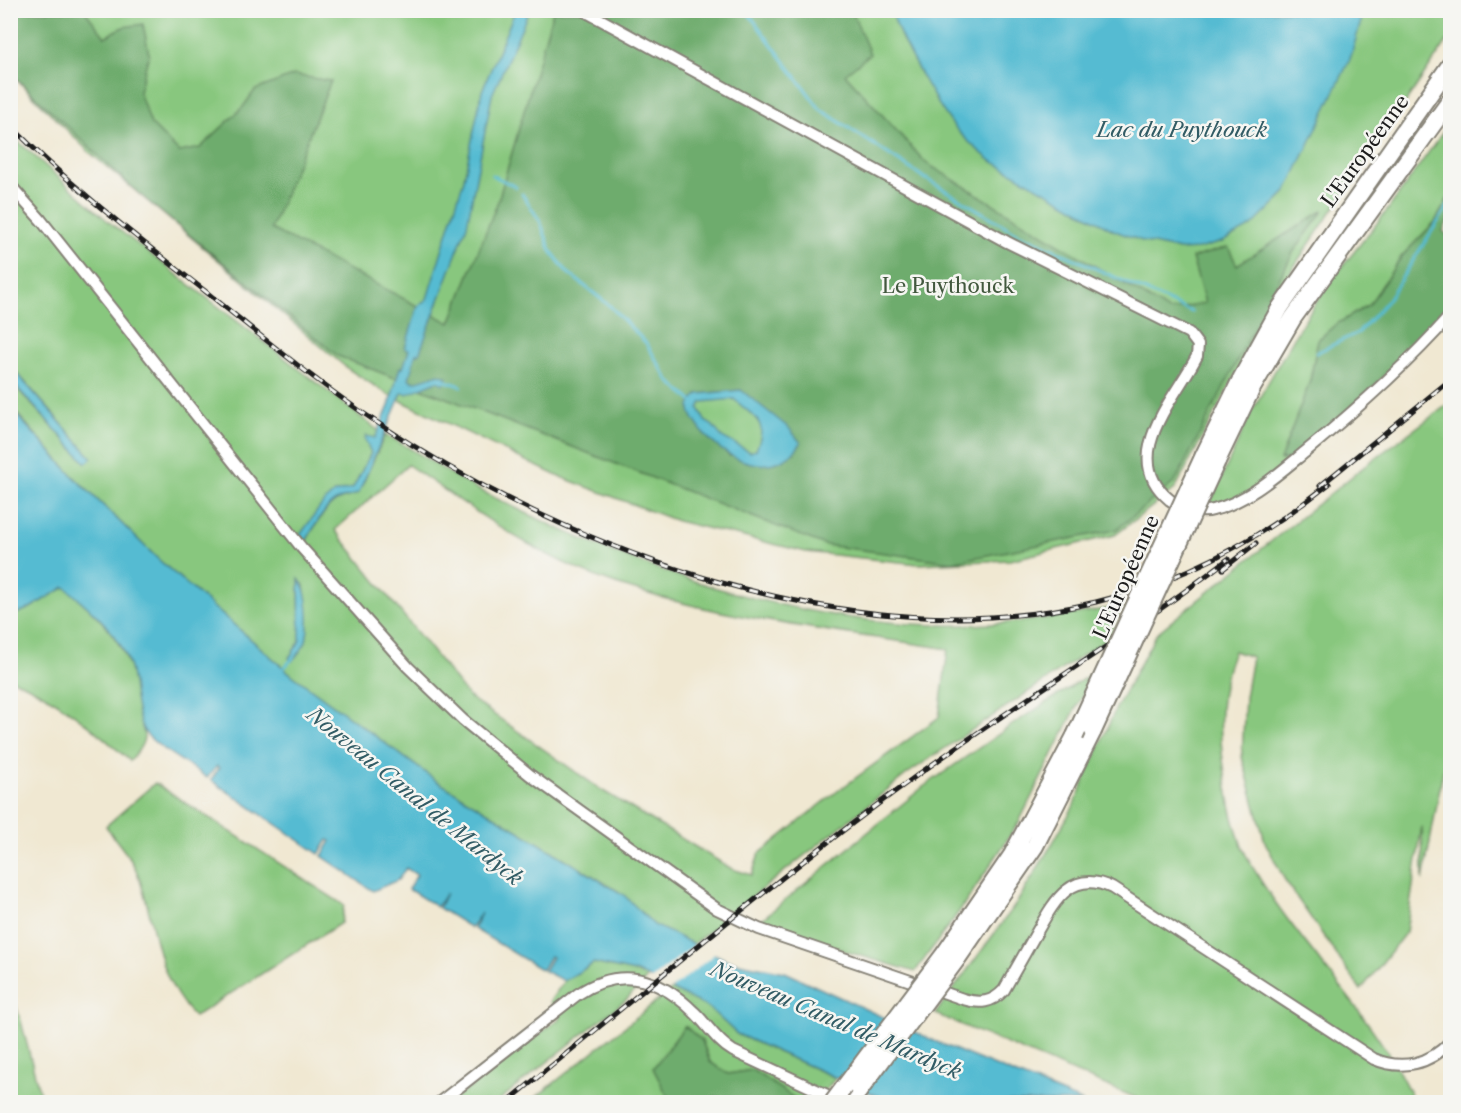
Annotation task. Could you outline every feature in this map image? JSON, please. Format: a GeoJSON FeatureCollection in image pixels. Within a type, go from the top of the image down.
{"type":"FeatureCollection","features":[{"type":"Feature","properties":{"kind":"highway","name":"L'Européenne"},"geometry":{"type":"LineString","coordinates":[[833,1102],[951,956],[1030,853],[1056,807],[1093,730],[1211,458],[1242,377],[1280,308],[1450,65]]}},
{"type":"Feature","properties":{"kind":"highway","name":"L'Européenne"},"geometry":{"type":"LineString","coordinates":[[850,1102],[951,956],[1012,855],[1075,736],[1211,458],[1293,318],[1450,101]]}},
{"type":"Feature","properties":{"kind":"street"},"geometry":{"type":"LineString","coordinates":[[583,10],[993,234],[1189,333],[1198,345],[1197,356],[1158,424],[1148,451],[1149,467],[1153,479],[1174,502],[1203,511],[1228,504],[1277,474],[1348,416],[1420,351],[1450,316]]}},
{"type":"Feature","properties":{"kind":"street"},"geometry":{"type":"LineString","coordinates":[[10,185],[41,220],[294,539],[424,684],[523,770],[711,906],[754,927],[838,958],[963,999],[982,1002],[994,998],[1004,990],[1060,895],[1079,884],[1101,883],[1374,1059],[1394,1065],[1419,1063],[1435,1056],[1450,1042]]}},
{"type":"Feature","properties":{"kind":"street"},"geometry":{"type":"LineString","coordinates":[[441,1102],[540,1023],[600,982],[616,977],[639,978],[683,1002],[718,1041],[733,1051],[843,1102]]}},
{"type":"Feature","properties":{"kind":"green space","name":"Le Puythouck"},"geometry":{"type":"Polygon","coordinates":[[[1450,10],[1450,37],[1287,277],[1175,489],[1115,535],[1010,560],[918,564],[806,552],[677,521],[555,475],[389,395],[348,369],[89,152],[11,74],[10,11],[1450,10]]]}},
{"type":"Feature","properties":{"kind":"green space","name":"Le Puythouck"},"geometry":{"type":"Polygon","coordinates":[[[10,11],[85,11],[105,37],[123,27],[143,24],[149,54],[139,92],[151,124],[179,152],[200,148],[243,107],[255,90],[294,75],[331,81],[271,229],[450,323],[498,201],[553,11],[852,11],[870,54],[845,74],[926,163],[1169,311],[1205,303],[1192,258],[1228,247],[1237,265],[1324,210],[1294,251],[1175,482],[1116,530],[952,562],[825,545],[338,356],[139,194],[11,73],[10,11]],[[741,390],[698,394],[690,409],[729,456],[794,453],[741,390]]]}},
{"type":"Feature","properties":{"kind":"green space"},"geometry":{"type":"Polygon","coordinates":[[[1450,122],[1450,195],[1435,222],[1402,256],[1369,305],[1335,325],[1318,340],[1310,381],[1281,460],[1290,459],[1264,489],[1208,507],[1253,409],[1300,327],[1326,287],[1389,208],[1450,122]]]}},
{"type":"Feature","properties":{"kind":"green space"},"geometry":{"type":"Polygon","coordinates":[[[11,135],[109,222],[379,431],[375,439],[370,439],[371,453],[353,488],[334,493],[306,541],[332,504],[359,492],[385,435],[479,490],[578,537],[685,578],[740,595],[796,608],[853,618],[909,624],[965,625],[1024,621],[1123,606],[1108,638],[907,774],[693,944],[654,925],[618,891],[438,782],[292,675],[160,561],[75,478],[11,407],[10,381],[86,463],[91,457],[11,366],[11,135]],[[408,465],[335,530],[469,697],[603,791],[732,869],[752,875],[759,854],[835,793],[939,717],[948,649],[736,615],[613,583],[585,573],[532,546],[481,515],[408,465]],[[299,580],[300,641],[289,658],[292,661],[303,644],[307,625],[304,585],[299,580]]]}},
{"type":"Feature","properties":{"kind":"green space"},"geometry":{"type":"Polygon","coordinates":[[[1450,195],[1450,217],[1443,231],[1450,237],[1450,307],[1364,397],[1290,459],[1280,460],[1310,381],[1318,340],[1335,325],[1369,305],[1402,256],[1435,222],[1450,195]]]}},
{"type":"Feature","properties":{"kind":"green space"},"geometry":{"type":"Polygon","coordinates":[[[1450,403],[1450,750],[1445,760],[1423,880],[1422,826],[1406,932],[1361,990],[1286,882],[1265,842],[1242,757],[1245,697],[1252,657],[1234,651],[1225,679],[1221,708],[1222,752],[1227,789],[1241,845],[1286,918],[1377,1037],[1414,1102],[1146,1102],[935,1014],[1016,904],[1052,844],[1073,807],[1116,708],[1157,633],[1371,461],[1450,403]]]}},
{"type":"Feature","properties":{"kind":"green space"},"geometry":{"type":"Polygon","coordinates":[[[65,586],[93,612],[110,632],[129,665],[144,735],[141,746],[130,761],[59,704],[44,694],[11,679],[10,616],[30,608],[65,586]]]}},
{"type":"Feature","properties":{"kind":"green space"},"geometry":{"type":"Polygon","coordinates":[[[1094,672],[1019,822],[966,902],[915,972],[845,951],[761,920],[923,787],[1019,720],[1094,672]]]}},
{"type":"Feature","properties":{"kind":"green space"},"geometry":{"type":"Polygon","coordinates":[[[155,783],[344,905],[341,923],[194,1017],[170,982],[157,947],[137,872],[106,826],[155,783]]]}},
{"type":"Feature","properties":{"kind":"green space"},"geometry":{"type":"Polygon","coordinates":[[[594,963],[648,977],[627,999],[497,1102],[451,1102],[560,1018],[550,1001],[564,981],[594,963]]]}},
{"type":"Feature","properties":{"kind":"green space"},"geometry":{"type":"Polygon","coordinates":[[[672,989],[713,1010],[737,1034],[836,1078],[815,1102],[800,1102],[752,1070],[728,1074],[710,1062],[702,1041],[668,1097],[687,1102],[530,1102],[672,989]]]}},
{"type":"Feature","properties":{"kind":"green space"},"geometry":{"type":"Polygon","coordinates":[[[11,992],[21,1021],[42,1102],[11,1102],[11,992]]]}},
{"type":"Feature","properties":{"kind":"green space"},"geometry":{"type":"Polygon","coordinates":[[[685,1026],[702,1041],[710,1062],[728,1074],[752,1070],[800,1102],[730,1102],[717,1097],[687,1102],[668,1097],[653,1068],[685,1026]]]}},
{"type":"Feature","properties":{"kind":"water","name":"Lac du Puythouck"},"geometry":{"type":"Polygon","coordinates":[[[892,10],[1364,11],[1350,59],[1286,192],[1252,226],[1222,242],[1198,249],[1179,250],[1145,242],[1115,231],[990,160],[951,122],[910,55],[892,10]]]}},
{"type":"Feature","properties":{"kind":"water"},"geometry":{"type":"Polygon","coordinates":[[[515,11],[529,11],[492,95],[467,225],[419,354],[416,353],[409,379],[414,382],[439,374],[447,377],[444,384],[437,381],[407,394],[402,393],[359,492],[331,504],[306,541],[300,535],[323,503],[334,493],[353,488],[371,453],[365,439],[366,436],[375,438],[389,406],[400,367],[403,368],[409,350],[405,348],[418,306],[427,299],[464,179],[482,91],[515,11]]]}},
{"type":"Feature","properties":{"kind":"water"},"geometry":{"type":"Polygon","coordinates":[[[10,366],[92,458],[86,463],[11,381],[10,366]]]}},
{"type":"Feature","properties":{"kind":"water"},"geometry":{"type":"Polygon","coordinates":[[[741,390],[789,428],[801,443],[790,455],[778,462],[750,463],[736,458],[711,441],[694,420],[690,407],[698,394],[741,390]],[[734,399],[702,402],[699,408],[705,421],[712,425],[722,437],[750,452],[756,450],[761,432],[758,421],[734,399]]]}},
{"type":"Feature","properties":{"kind":"water","name":"Nouveau Canal de Mardyck"},"geometry":{"type":"Polygon","coordinates":[[[10,408],[75,478],[160,561],[292,675],[438,782],[624,895],[654,925],[729,961],[785,972],[939,1043],[1083,1102],[891,1102],[737,1034],[709,1008],[639,973],[594,963],[564,981],[544,971],[552,957],[550,956],[542,970],[474,929],[481,913],[471,928],[439,908],[446,893],[437,907],[408,889],[417,875],[406,868],[398,880],[373,891],[322,856],[331,841],[328,840],[319,854],[211,780],[219,768],[217,766],[207,778],[147,735],[140,722],[130,668],[120,644],[104,623],[65,587],[30,608],[11,616],[10,408]]]}},
{"type":"Feature","properties":{"kind":"water"},"geometry":{"type":"Polygon","coordinates":[[[299,579],[307,600],[308,626],[305,644],[292,661],[289,658],[300,641],[299,579]]]}},
{"type":"Feature","properties":{"kind":"pier"},"geometry":{"type":"Polygon","coordinates":[[[697,943],[717,952],[669,991],[649,981],[697,943]]]}},
{"type":"Feature","properties":{"kind":"waterway"},"geometry":{"type":"LineString","coordinates":[[746,10],[820,109],[923,177],[1015,232],[1192,312]]}},
{"type":"Feature","properties":{"kind":"waterway"},"geometry":{"type":"LineString","coordinates":[[492,175],[516,187]]}},
{"type":"Feature","properties":{"kind":"waterway"},"geometry":{"type":"LineString","coordinates":[[522,194],[540,221],[551,251],[567,272],[610,306],[646,343],[669,381],[692,401]]}},
{"type":"Feature","properties":{"kind":"waterway"},"geometry":{"type":"LineString","coordinates":[[1316,353],[1359,332],[1387,301],[1450,203]]}},
{"type":"Feature","properties":{"kind":"waterway"},"geometry":{"type":"LineString","coordinates":[[443,380],[461,386]]}},
{"type":"Feature","properties":{"kind":"waterway"},"geometry":{"type":"LineString","coordinates":[[281,671],[293,658]]}},
{"type":"Feature","properties":{"kind":"railway"},"geometry":{"type":"LineString","coordinates":[[10,125],[56,169],[130,231],[290,359],[378,423],[456,471],[540,514],[630,552],[722,583],[817,605],[912,616],[1005,616],[1096,602],[1159,582],[1219,556],[1276,523],[1329,484]]}},
{"type":"Feature","properties":{"kind":"railway"},"geometry":{"type":"LineString","coordinates":[[1320,486],[1450,380]]}},
{"type":"Feature","properties":{"kind":"railway"},"geometry":{"type":"LineString","coordinates":[[1223,569],[1256,543]]}},
{"type":"Feature","properties":{"kind":"railway"},"geometry":{"type":"LineString","coordinates":[[507,1102],[860,818],[951,751],[1150,616],[1228,559]]}}]}
